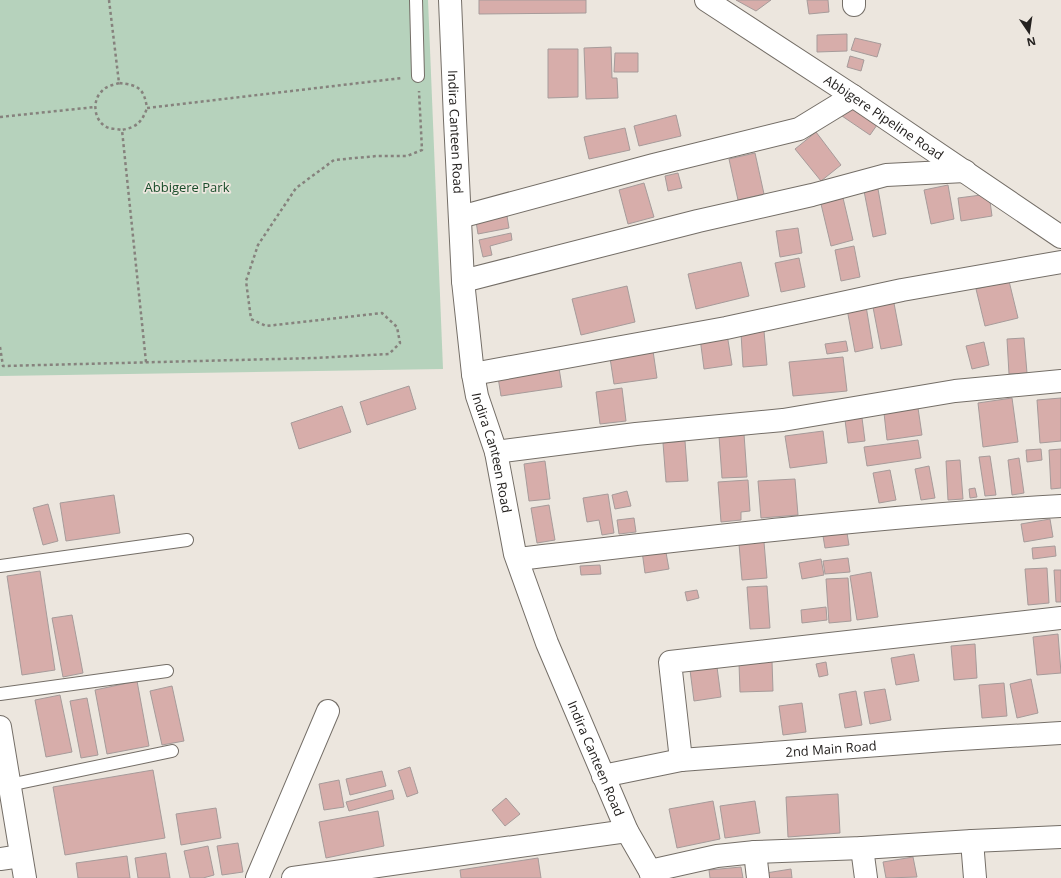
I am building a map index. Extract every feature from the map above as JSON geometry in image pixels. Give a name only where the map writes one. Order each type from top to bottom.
[{"type":"street","name":"Indira Canteen Road","points":[[450,0],[464,282],[473,374],[477,396],[496,452],[515,554],[546,643],[626,831],[651,875]]},
{"type":"street","name":"Abbigere Pipeline Road","points":[[706,0],[853,96],[1061,237]]},
{"type":"street","points":[[460,217],[653,165],[799,129],[853,96]]},
{"type":"street","points":[[464,282],[698,221],[812,195],[886,175],[965,172]]},
{"type":"street","points":[[473,374],[726,328],[902,290],[1061,262]]},
{"type":"street","points":[[496,452],[636,434],[782,420],[955,390],[1061,381]]},
{"type":"street","points":[[518,559],[738,533],[1006,509],[1061,506]]},
{"type":"street","points":[[681,760],[670,662],[1061,618]]},
{"type":"street","points":[[257,878],[328,711]]},
{"type":"street","name":"2nd Main Road","points":[[603,776],[681,760],[1061,732]]},
{"type":"street","points":[[1,738],[9,785],[10,857],[25,878]]},
{"type":"street","points":[[293,878],[626,831]]},
{"type":"street","points":[[651,875],[717,856],[755,852],[862,848],[972,840],[1061,837]]},
{"type":"street","points":[[972,840],[975,878]]},
{"type":"street","points":[[862,848],[866,878]]},
{"type":"street","points":[[755,852],[758,878]]},
{"type":"lane","points":[[416,0],[418,76]]},
{"type":"lane","points":[[0,566],[187,540]]},
{"type":"lane","points":[[0,694],[167,671]]},
{"type":"lane","points":[[9,785],[172,751]]},
{"type":"path","points":[[109,0],[119,83]]},
{"type":"path","points":[[0,347],[3,366],[315,358],[389,354],[400,343],[397,327],[382,313],[266,326],[251,319],[246,281],[258,245],[296,188],[334,160],[377,156],[407,156],[422,150],[418,76],[147,108]]},
{"type":"path","points":[[119,83],[132,85],[142,91],[145,97],[147,108],[143,119],[133,128],[122,130],[108,128],[98,118],[95,107],[97,97],[102,90],[119,83]]},
{"type":"path","points":[[0,117],[95,107]]},
{"type":"path","points":[[122,130],[146,362]]},
{"type":"green space","name":"Abbigere Park","points":[[0,0],[428,0],[443,369],[0,376]]},
{"type":"building","points":[[479,0],[586,0],[586,13],[479,14]]},
{"type":"building","points":[[736,0],[771,0],[756,11]]},
{"type":"building","points":[[807,0],[828,0],[829,12],[809,14]]},
{"type":"building","points":[[847,34],[847,51],[817,52],[817,35]]},
{"type":"building","points":[[855,38],[881,44],[877,57],[851,50]]},
{"type":"building","points":[[611,47],[612,78],[617,78],[618,98],[586,99],[584,48]]},
{"type":"building","points":[[548,49],[578,49],[578,97],[548,98]]},
{"type":"building","points":[[615,53],[638,53],[638,72],[614,72]]},
{"type":"building","points":[[850,56],[864,60],[861,71],[847,67]]},
{"type":"building","points":[[849,106],[877,125],[870,135],[842,116]]},
{"type":"building","points":[[676,115],[681,136],[639,146],[634,126]]},
{"type":"building","points":[[625,128],[630,150],[589,159],[584,137]]},
{"type":"building","points":[[816,132],[841,165],[821,181],[795,149]]},
{"type":"building","points":[[755,153],[764,194],[738,200],[729,159]]},
{"type":"building","points":[[678,173],[682,188],[668,191],[665,176]]},
{"type":"building","points":[[644,183],[654,217],[628,224],[619,190]]},
{"type":"building","points":[[948,185],[954,219],[931,224],[924,190]]},
{"type":"building","points":[[878,189],[886,234],[873,237],[864,191]]},
{"type":"building","points":[[989,194],[992,216],[961,221],[958,198]]},
{"type":"building","points":[[843,198],[853,240],[831,246],[821,204]]},
{"type":"building","points":[[506,210],[509,228],[478,234],[475,215]]},
{"type":"building","points":[[798,228],[802,253],[780,257],[776,231]]},
{"type":"building","points":[[511,233],[512,240],[490,246],[492,255],[483,257],[479,240]]},
{"type":"building","points":[[854,246],[860,277],[841,281],[835,250]]},
{"type":"building","points":[[799,258],[805,287],[781,292],[775,263]]},
{"type":"building","points":[[741,262],[749,296],[696,309],[688,274]]},
{"type":"building","points":[[1009,281],[1018,318],[985,326],[976,289]]},
{"type":"building","points":[[627,286],[635,322],[581,335],[572,299]]},
{"type":"building","points":[[893,298],[902,345],[881,349],[872,302]]},
{"type":"building","points":[[866,306],[873,348],[855,352],[847,309]]},
{"type":"building","points":[[764,331],[767,365],[743,367],[741,333]]},
{"type":"building","points":[[727,334],[732,365],[704,369],[700,338]]},
{"type":"building","points":[[1024,338],[1027,373],[1009,374],[1007,339]]},
{"type":"building","points":[[846,341],[848,351],[827,354],[825,344]]},
{"type":"building","points":[[984,342],[989,365],[972,369],[966,346]]},
{"type":"building","points":[[653,351],[657,378],[614,384],[610,358]]},
{"type":"building","points":[[843,357],[847,391],[793,396],[789,362]]},
{"type":"building","points":[[559,368],[562,387],[501,396],[498,377]]},
{"type":"building","points":[[409,386],[416,409],[367,425],[360,402]]},
{"type":"building","points":[[622,388],[626,421],[600,424],[596,392]]},
{"type":"building","points":[[1012,398],[1018,442],[983,447],[978,403]]},
{"type":"building","points":[[1061,398],[1061,441],[1040,443],[1037,400]]},
{"type":"building","points":[[342,406],[351,432],[299,449],[291,423]]},
{"type":"building","points":[[918,408],[922,435],[887,440],[884,413]]},
{"type":"building","points":[[862,418],[865,441],[848,443],[845,420]]},
{"type":"building","points":[[823,431],[827,463],[790,468],[785,436]]},
{"type":"building","points":[[744,434],[747,477],[722,478],[719,436]]},
{"type":"building","points":[[918,440],[921,458],[867,466],[864,447]]},
{"type":"building","points":[[685,441],[688,481],[666,482],[663,443]]},
{"type":"building","points":[[1041,449],[1042,460],[1027,462],[1026,450]]},
{"type":"building","points":[[1061,449],[1061,488],[1051,489],[1049,450]]},
{"type":"building","points":[[990,456],[996,495],[985,496],[979,457]]},
{"type":"building","points":[[1019,458],[1024,493],[1012,495],[1008,460]]},
{"type":"building","points":[[960,460],[963,499],[948,500],[946,461]]},
{"type":"building","points":[[545,461],[550,499],[529,501],[524,464]]},
{"type":"building","points":[[929,466],[935,498],[921,500],[915,469]]},
{"type":"building","points":[[890,470],[896,500],[879,503],[873,473]]},
{"type":"building","points":[[795,479],[798,515],[761,518],[758,481]]},
{"type":"building","points":[[748,480],[750,511],[741,512],[741,520],[721,522],[718,482]]},
{"type":"building","points":[[975,488],[977,497],[970,498],[969,489]]},
{"type":"building","points":[[627,491],[631,506],[615,509],[612,495]]},
{"type":"building","points":[[608,494],[614,533],[602,535],[599,520],[587,522],[583,498]]},
{"type":"building","points":[[114,495],[120,533],[66,541],[60,503]]},
{"type":"building","points":[[48,504],[58,541],[43,545],[33,508]]},
{"type":"building","points":[[549,505],[555,540],[537,543],[531,508]]},
{"type":"building","points":[[634,518],[636,532],[619,534],[617,520]]},
{"type":"building","points":[[1050,519],[1053,537],[1024,542],[1021,524]]},
{"type":"building","points":[[847,533],[849,545],[825,548],[823,536]]},
{"type":"building","points":[[764,542],[767,578],[742,580],[739,544]]},
{"type":"building","points":[[1055,546],[1056,556],[1033,559],[1032,548]]},
{"type":"building","points":[[665,547],[669,569],[645,573],[642,551]]},
{"type":"building","points":[[848,558],[850,572],[825,574],[823,561]]},
{"type":"building","points":[[821,559],[824,575],[802,579],[799,563]]},
{"type":"building","points":[[600,565],[601,574],[581,575],[580,566]]},
{"type":"building","points":[[1047,568],[1049,603],[1028,605],[1025,569]]},
{"type":"building","points":[[1054,570],[1061,570],[1061,602],[1056,602]]},
{"type":"building","points":[[40,571],[55,670],[22,675],[7,576]]},
{"type":"building","points":[[871,572],[878,617],[857,620],[850,576]]},
{"type":"building","points":[[848,578],[851,621],[829,623],[826,579]]},
{"type":"building","points":[[767,586],[770,628],[750,629],[747,587]]},
{"type":"building","points":[[697,590],[699,598],[687,601],[685,592]]},
{"type":"building","points":[[826,607],[827,620],[802,623],[801,610]]},
{"type":"building","points":[[72,615],[83,673],[63,677],[52,618]]},
{"type":"building","points":[[1058,634],[1061,673],[1037,675],[1033,637]]},
{"type":"building","points":[[975,644],[977,678],[954,680],[951,646]]},
{"type":"building","points":[[914,654],[919,681],[896,685],[891,658]]},
{"type":"building","points":[[772,661],[773,691],[740,692],[739,663]]},
{"type":"building","points":[[826,662],[828,675],[819,677],[816,664]]},
{"type":"building","points":[[717,667],[721,697],[694,701],[690,670]]},
{"type":"building","points":[[1031,679],[1038,713],[1017,718],[1010,684]]},
{"type":"building","points":[[137,681],[149,746],[107,754],[95,690]]},
{"type":"building","points":[[1004,683],[1007,716],[982,718],[979,685]]},
{"type":"building","points":[[172,686],[184,741],[162,745],[150,691]]},
{"type":"building","points":[[885,689],[891,720],[870,724],[864,692]]},
{"type":"building","points":[[856,691],[862,725],[845,728],[839,694]]},
{"type":"building","points":[[60,695],[72,752],[46,757],[35,700]]},
{"type":"building","points":[[87,698],[98,755],[81,758],[70,701]]},
{"type":"building","points":[[802,703],[806,732],[783,735],[779,706]]},
{"type":"building","points":[[410,767],[418,793],[407,797],[398,771]]},
{"type":"building","points":[[153,770],[165,838],[65,855],[53,787]]},
{"type":"building","points":[[382,771],[386,786],[350,795],[346,779]]},
{"type":"building","points":[[339,780],[344,807],[324,810],[319,784]]},
{"type":"building","points":[[392,790],[394,799],[349,811],[346,802]]},
{"type":"building","points":[[838,794],[840,833],[788,837],[786,797]]},
{"type":"building","points":[[506,798],[520,814],[505,826],[492,810]]},
{"type":"building","points":[[713,801],[720,839],[677,848],[669,809]]},
{"type":"building","points":[[755,801],[760,833],[725,838],[720,806]]},
{"type":"building","points":[[216,808],[221,838],[181,845],[176,814]]},
{"type":"building","points":[[378,811],[384,846],[326,858],[319,822]]},
{"type":"building","points":[[238,843],[243,872],[222,875],[217,846]]},
{"type":"building","points":[[208,846],[214,875],[203,878],[190,878],[184,851]]},
{"type":"building","points":[[166,853],[170,878],[138,878],[135,858]]},
{"type":"building","points":[[127,856],[130,878],[78,878],[76,863]]},
{"type":"building","points":[[913,857],[917,877],[886,878],[883,862]]},
{"type":"building","points":[[538,858],[541,878],[461,878],[460,870]]},
{"type":"building","points":[[741,867],[743,878],[710,878],[709,870]]},
{"type":"building","points":[[791,869],[792,878],[767,878],[766,873]]}]
